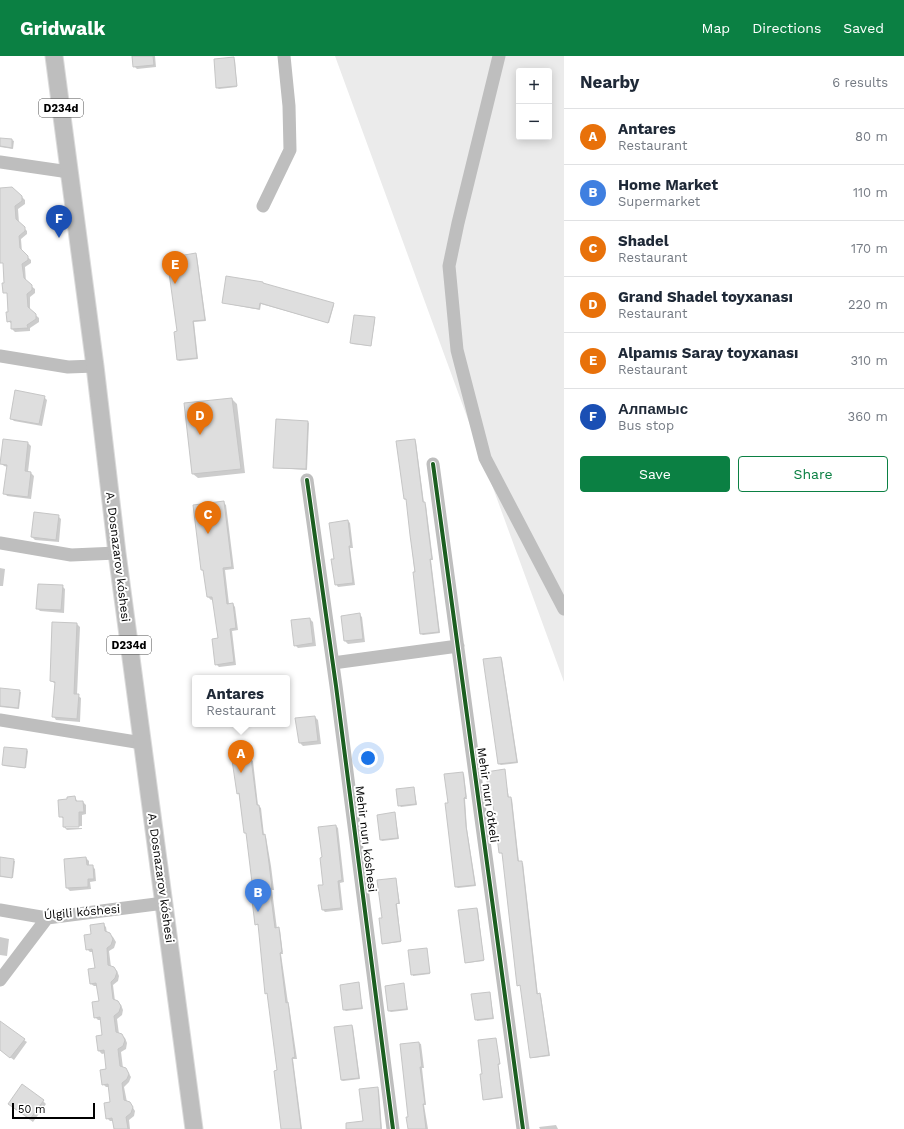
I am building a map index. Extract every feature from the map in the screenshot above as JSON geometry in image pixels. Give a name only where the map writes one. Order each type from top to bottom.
[{"type":"main road","name":"A. Dosnazarov kóshesi","points":[[54,56],[95,366],[117,553],[194,1129]]},
{"type":"street","points":[[263,206],[290,150],[289,106],[284,56]]},
{"type":"street","points":[[499,56],[458,223],[449,266],[456,350],[485,458],[564,609]]},
{"type":"street","points":[[0,162],[69,172]]},
{"type":"street","points":[[0,356],[68,367],[95,366]]},
{"type":"street","name":"Mehir nurı ótkeli","points":[[433,464],[523,1129]]},
{"type":"street","name":"Mehir nurı kóshesi","points":[[307,480],[333,663],[393,1129]]},
{"type":"street","points":[[0,543],[71,555],[117,553]]},
{"type":"street","points":[[333,663],[458,646]]},
{"type":"street","points":[[0,720],[142,743]]},
{"type":"street","name":"Úlgili kóshesi","points":[[0,910],[47,918],[164,904]]},
{"type":"street","points":[[0,980],[47,918]]},
{"type":"shaded area","points":[[335,56],[564,56],[564,682]]},
{"type":"building","points":[[132,56],[153,56],[154,65],[133,67]]},
{"type":"building","points":[[234,57],[237,86],[216,88],[214,59]]},
{"type":"building","points":[[0,138],[12,139],[12,148],[0,146]]},
{"type":"building","points":[[12,187],[22,196],[22,201],[15,206],[16,219],[25,227],[25,231],[19,236],[20,248],[28,256],[28,260],[22,264],[24,278],[32,285],[32,290],[27,294],[28,307],[36,314],[36,319],[27,325],[28,328],[11,329],[11,321],[7,322],[7,293],[3,293],[3,263],[0,263],[0,188]]},
{"type":"building","points":[[196,253],[205,320],[193,321],[197,358],[177,360],[174,332],[177,331],[167,258]]},
{"type":"building","points":[[226,276],[263,282],[334,303],[328,323],[260,303],[259,309],[222,303]]},
{"type":"building","points":[[354,315],[375,317],[371,346],[350,343]]},
{"type":"building","points":[[15,390],[45,396],[39,424],[10,419]]},
{"type":"building","points":[[232,398],[241,469],[192,474],[184,403]]},
{"type":"building","points":[[276,419],[308,421],[306,469],[273,468]]},
{"type":"building","points":[[3,439],[28,442],[25,471],[31,472],[28,497],[3,494],[7,465],[0,464]]},
{"type":"building","points":[[415,439],[423,502],[425,502],[439,632],[420,634],[413,572],[415,572],[406,499],[404,499],[396,441]]},
{"type":"building","points":[[224,501],[232,567],[223,568],[227,604],[233,603],[236,628],[230,629],[234,662],[215,665],[212,639],[218,638],[212,597],[207,597],[203,570],[201,570],[193,505]]},
{"type":"building","points":[[34,512],[59,515],[56,540],[31,537]]},
{"type":"building","points":[[348,520],[353,583],[335,585],[331,559],[334,559],[329,523]]},
{"type":"building","points":[[38,584],[63,585],[61,610],[36,609]]},
{"type":"building","points":[[360,613],[363,639],[344,641],[341,616]]},
{"type":"building","points":[[310,618],[313,643],[294,646],[291,620]]},
{"type":"building","points":[[52,622],[77,623],[74,694],[79,694],[77,719],[52,717],[55,682],[50,681]]},
{"type":"building","points":[[501,657],[517,762],[498,764],[483,659]]},
{"type":"building","points":[[0,688],[20,690],[18,708],[0,706]]},
{"type":"building","points":[[315,716],[318,741],[299,743],[295,718]]},
{"type":"building","points":[[4,747],[27,749],[25,768],[2,765]]},
{"type":"building","points":[[251,758],[257,805],[259,805],[263,835],[265,834],[272,888],[270,889],[275,928],[279,927],[282,952],[280,953],[286,1003],[288,1002],[295,1057],[292,1058],[301,1129],[281,1129],[274,1071],[277,1070],[267,993],[265,994],[258,924],[255,925],[252,900],[254,899],[246,833],[244,833],[239,793],[237,794],[232,760]]},
{"type":"building","points":[[505,769],[508,797],[511,797],[518,861],[522,861],[537,994],[540,993],[549,1055],[530,1058],[520,985],[517,986],[502,853],[499,853],[492,797],[489,797],[486,772]]},
{"type":"building","points":[[463,772],[466,797],[464,798],[466,826],[475,885],[455,887],[445,803],[448,803],[444,774]]},
{"type":"building","points":[[414,787],[416,804],[398,806],[396,789]]},
{"type":"building","points":[[75,796],[76,801],[83,801],[84,812],[79,812],[79,827],[63,827],[63,817],[59,817],[58,800]]},
{"type":"building","points":[[395,812],[398,838],[380,840],[377,815]]},
{"type":"building","points":[[336,825],[342,880],[338,881],[341,908],[322,910],[318,885],[323,885],[320,858],[322,857],[318,827]]},
{"type":"building","points":[[0,857],[14,859],[12,878],[0,876]]},
{"type":"building","points":[[86,857],[87,865],[93,865],[94,879],[88,879],[88,887],[66,888],[64,859]]},
{"type":"building","points":[[396,878],[399,903],[396,904],[401,941],[382,944],[379,918],[382,918],[377,880]]},
{"type":"building","points":[[477,908],[484,960],[465,963],[458,910]]},
{"type":"building","points":[[104,923],[105,931],[110,933],[113,939],[111,945],[107,948],[108,965],[114,967],[117,972],[115,978],[111,982],[113,999],[118,1001],[121,1006],[119,1012],[114,1016],[116,1032],[122,1034],[125,1040],[123,1046],[118,1049],[120,1066],[126,1068],[129,1074],[127,1079],[122,1083],[124,1100],[130,1102],[133,1107],[131,1113],[126,1117],[128,1129],[114,1129],[112,1118],[106,1119],[104,1103],[110,1102],[108,1084],[102,1085],[100,1070],[106,1069],[104,1050],[98,1051],[96,1036],[102,1035],[100,1017],[94,1018],[92,1002],[99,1001],[96,983],[90,984],[88,969],[95,968],[92,949],[86,950],[84,935],[91,934],[90,925]]},
{"type":"building","points":[[427,948],[430,973],[411,975],[408,950]]},
{"type":"building","points":[[359,982],[362,1008],[343,1010],[340,985]]},
{"type":"building","points":[[404,983],[407,1009],[388,1011],[385,986]]},
{"type":"building","points":[[490,992],[493,1018],[475,1020],[471,994]]},
{"type":"building","points":[[0,1021],[25,1039],[10,1058],[0,1050]]},
{"type":"building","points":[[352,1025],[359,1078],[341,1080],[334,1027]]},
{"type":"building","points":[[496,1038],[500,1064],[498,1064],[502,1097],[483,1100],[478,1040]]},
{"type":"building","points":[[419,1042],[426,1129],[408,1129],[400,1044]]},
{"type":"building","points":[[22,1084],[44,1100],[30,1119],[8,1104]]},
{"type":"building","points":[[378,1087],[381,1129],[346,1129],[346,1123],[363,1121],[359,1089]]},
{"type":"cycle path","points":[[433,464],[523,1129]]},
{"type":"cycle path","points":[[307,480],[336,686],[393,1129]]},
{"type":"place","name":"Алпамыс","points":[[59,238]]},
{"type":"place","name":"Alpamıs Saray toyxanası","points":[[175,284]]},
{"type":"place","name":"Grand Shadel toyxanası","points":[[200,435]]},
{"type":"place","name":"Shadel","points":[[208,534]]},
{"type":"place","name":"Antares","points":[[241,773]]},
{"type":"place","name":"Home Market","points":[[258,912]]}]
